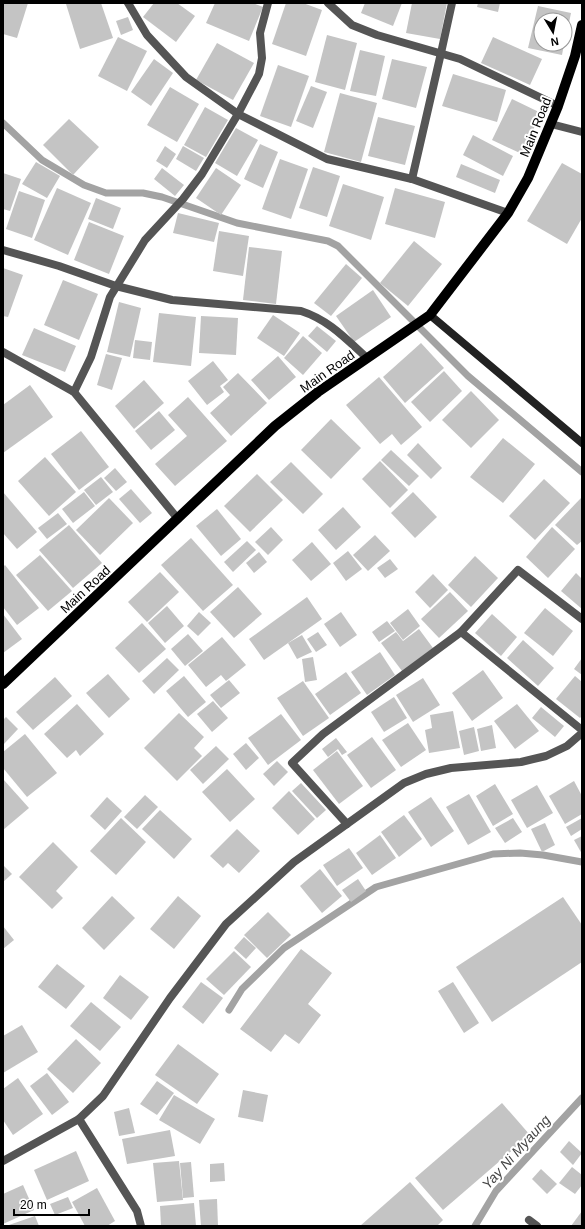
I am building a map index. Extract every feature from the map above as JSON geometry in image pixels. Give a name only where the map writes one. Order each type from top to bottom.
[{"type":"main road","name":"Main Road","points":[[3,684],[275,426],[318,392],[430,315],[508,213],[528,178],[558,106],[575,56],[582,25]]},
{"type":"street","points":[[128,3],[147,35],[186,77],[238,114],[327,159],[412,179],[508,213]]},
{"type":"street","points":[[74,392],[91,357],[110,297],[116,286],[144,240],[183,199],[202,174],[238,114],[258,74],[262,58],[260,33],[268,3]]},
{"type":"street","points":[[328,3],[352,25],[377,35],[460,59],[558,106]]},
{"type":"street","points":[[412,179],[452,3]]},
{"type":"street","points":[[551,124],[582,132]]},
{"type":"street","points":[[3,250],[59,266],[116,286],[172,300],[302,311],[329,323],[367,358]]},
{"type":"street","points":[[430,315],[582,443]]},
{"type":"street","points":[[3,352],[74,392],[178,519]]},
{"type":"street","points":[[347,824],[292,763],[323,734],[461,632],[518,570],[582,619]]},
{"type":"street","points":[[461,632],[582,730]]},
{"type":"street","points":[[3,1161],[79,1119],[103,1096],[170,998],[226,924],[294,862],[404,783],[426,774],[451,768],[521,762],[546,756],[567,746],[582,733]]},
{"type":"street","points":[[79,1119],[137,1211],[141,1226]]},
{"type":"street","points":[[529,1220],[537,1226]]},
{"type":"building","points":[[3,3],[28,3],[17,38],[3,34]]},
{"type":"building","points":[[101,3],[113,38],[80,49],[66,4]]},
{"type":"building","points":[[154,3],[177,3],[195,16],[176,42],[143,17]]},
{"type":"building","points":[[215,3],[253,3],[263,7],[249,41],[206,23]]},
{"type":"building","points":[[286,3],[303,3],[322,10],[306,56],[272,44]]},
{"type":"building","points":[[365,3],[402,3],[393,26],[361,13]]},
{"type":"building","points":[[412,3],[447,3],[440,39],[406,33]]},
{"type":"building","points":[[478,3],[500,3],[498,12],[477,7]]},
{"type":"building","points":[[538,6],[566,12],[537,12]]},
{"type":"building","points":[[128,17],[133,30],[121,35],[116,21]]},
{"type":"building","points":[[533,27],[533,49],[528,48]]},
{"type":"building","points":[[327,35],[357,43],[345,90],[315,82]]},
{"type":"building","points":[[118,37],[147,51],[127,91],[98,76]]},
{"type":"building","points":[[493,37],[542,59],[530,85],[481,63]]},
{"type":"building","points":[[217,43],[254,63],[233,100],[196,80]]},
{"type":"building","points":[[360,50],[385,56],[376,96],[350,91]]},
{"type":"building","points":[[547,52],[563,52],[562,55]]},
{"type":"building","points":[[154,59],[173,73],[151,106],[131,92]]},
{"type":"building","points":[[392,59],[427,67],[416,108],[382,99]]},
{"type":"building","points":[[278,65],[309,76],[291,127],[260,116]]},
{"type":"building","points":[[453,74],[506,90],[497,122],[442,106]]},
{"type":"building","points":[[311,86],[327,92],[313,128],[296,121]]},
{"type":"building","points":[[170,87],[199,104],[177,142],[147,125]]},
{"type":"building","points":[[340,93],[377,103],[361,162],[324,152]]},
{"type":"building","points":[[512,99],[541,113],[522,154],[492,140]]},
{"type":"building","points":[[205,107],[228,120],[206,157],[184,145]]},
{"type":"building","points":[[378,117],[415,126],[405,165],[368,156]]},
{"type":"building","points":[[69,119],[99,147],[73,175],[43,145]]},
{"type":"building","points":[[236,128],[258,140],[237,176],[215,163]]},
{"type":"building","points":[[473,135],[513,156],[503,176],[463,155]]},
{"type":"building","points":[[260,144],[278,152],[263,188],[244,179]]},
{"type":"building","points":[[165,146],[176,154],[167,168],[156,161]]},
{"type":"building","points":[[183,146],[204,158],[196,171],[176,159]]},
{"type":"building","points":[[280,159],[308,169],[291,219],[262,209]]},
{"type":"building","points":[[36,162],[60,176],[47,198],[22,184]]},
{"type":"building","points":[[562,163],[582,174],[582,218],[567,244],[527,221]]},
{"type":"building","points":[[461,164],[500,180],[495,193],[456,177]]},
{"type":"building","points":[[313,167],[340,176],[327,217],[299,208]]},
{"type":"building","points":[[162,168],[184,185],[175,196],[154,179]]},
{"type":"building","points":[[216,168],[241,185],[221,215],[196,198]]},
{"type":"building","points":[[3,173],[21,179],[10,211],[3,209]]},
{"type":"building","points":[[343,184],[384,197],[371,240],[329,226]]},
{"type":"building","points":[[57,188],[91,203],[68,255],[34,240]]},
{"type":"building","points":[[395,188],[445,202],[435,238],[385,224]]},
{"type":"building","points":[[19,191],[45,200],[32,238],[6,229]]},
{"type":"building","points":[[96,198],[121,208],[113,229],[88,219]]},
{"type":"building","points":[[178,213],[219,223],[214,242],[173,233]]},
{"type":"building","points":[[89,222],[124,236],[109,274],[74,260]]},
{"type":"building","points":[[219,231],[249,236],[243,276],[213,271]]},
{"type":"building","points":[[414,241],[442,264],[408,306],[380,283]]},
{"type":"building","points":[[249,247],[282,251],[276,304],[243,300]]},
{"type":"building","points":[[346,264],[362,278],[331,316],[314,303]]},
{"type":"building","points":[[3,268],[23,275],[8,317],[3,316]]},
{"type":"building","points":[[63,280],[98,294],[79,340],[44,325]]},
{"type":"building","points":[[373,290],[391,317],[354,342],[336,316]]},
{"type":"building","points":[[119,302],[141,308],[130,357],[107,352]]},
{"type":"building","points":[[159,313],[196,317],[191,366],[153,362]]},
{"type":"building","points":[[273,315],[300,333],[284,356],[257,338]]},
{"type":"building","points":[[201,316],[238,318],[236,355],[199,353]]},
{"type":"building","points":[[317,326],[336,341],[327,352],[308,336]]},
{"type":"building","points":[[34,328],[76,346],[65,372],[22,355]]},
{"type":"building","points":[[303,336],[322,353],[303,375],[284,358]]},
{"type":"building","points":[[135,340],[152,342],[150,360],[133,358]]},
{"type":"building","points":[[421,343],[444,368],[405,403],[383,377]]},
{"type":"building","points":[[106,354],[122,358],[112,390],[97,385]]},
{"type":"building","points":[[278,356],[296,377],[269,400],[251,380]]},
{"type":"building","points":[[213,361],[228,380],[220,386],[224,392],[207,405],[188,381]]},
{"type":"building","points":[[444,371],[462,391],[430,422],[411,402]]},
{"type":"building","points":[[238,373],[267,403],[231,436],[210,413],[230,395],[223,387]]},
{"type":"building","points":[[379,377],[422,427],[401,445],[392,434],[380,444],[346,405]]},
{"type":"building","points":[[144,380],[164,403],[134,429],[115,406]]},
{"type":"building","points":[[30,385],[53,417],[3,453],[3,405]]},
{"type":"building","points":[[471,391],[499,420],[471,448],[442,420]]},
{"type":"building","points":[[188,397],[227,441],[175,486],[155,464],[187,436],[168,415]]},
{"type":"building","points":[[159,411],[175,430],[151,450],[135,431]]},
{"type":"building","points":[[331,419],[361,448],[331,479],[301,450]]},
{"type":"building","points":[[81,431],[109,467],[79,490],[51,454]]},
{"type":"building","points":[[503,438],[535,464],[503,503],[470,477]]},
{"type":"building","points":[[418,443],[442,468],[431,479],[407,455]]},
{"type":"building","points":[[391,450],[419,476],[409,486],[381,460]]},
{"type":"building","points":[[45,457],[76,492],[49,516],[18,481]]},
{"type":"building","points":[[380,461],[408,490],[390,508],[362,479]]},
{"type":"building","points":[[291,462],[323,494],[303,514],[270,482]]},
{"type":"building","points":[[115,468],[127,482],[116,491],[104,478]]},
{"type":"building","points":[[257,474],[283,500],[250,532],[224,506]]},
{"type":"building","points":[[101,477],[113,492],[96,505],[84,490]]},
{"type":"building","points":[[544,479],[570,503],[535,540],[509,516]]},
{"type":"building","points":[[131,489],[152,513],[140,523],[119,499]]},
{"type":"building","points":[[3,492],[37,532],[17,549],[3,533]]},
{"type":"building","points":[[84,492],[95,506],[73,523],[62,509]]},
{"type":"building","points":[[413,492],[437,517],[415,538],[391,513]]},
{"type":"building","points":[[582,497],[582,541],[577,545],[555,525]]},
{"type":"building","points":[[109,498],[133,523],[100,555],[76,530]]},
{"type":"building","points":[[343,507],[361,527],[336,550],[318,530]]},
{"type":"building","points":[[217,509],[241,539],[221,556],[196,526]]},
{"type":"building","points":[[58,513],[67,524],[47,539],[38,528]]},
{"type":"building","points":[[69,525],[102,563],[73,588],[39,550]]},
{"type":"building","points":[[271,527],[283,540],[268,555],[255,542]]},
{"type":"building","points":[[552,527],[575,549],[548,578],[526,557]]},
{"type":"building","points":[[375,535],[390,551],[368,571],[353,555]]},
{"type":"building","points":[[191,538],[233,585],[203,611],[161,565]]},
{"type":"building","points":[[247,541],[256,550],[233,572],[224,562]]},
{"type":"building","points":[[312,542],[331,564],[311,581],[292,560]]},
{"type":"building","points":[[348,551],[362,569],[346,581],[333,563]]},
{"type":"building","points":[[259,552],[267,562],[254,573],[246,563]]},
{"type":"building","points":[[40,555],[72,591],[48,611],[16,575]]},
{"type":"building","points":[[475,556],[498,578],[471,607],[448,585]]},
{"type":"building","points":[[390,559],[398,569],[385,578],[377,568]]},
{"type":"building","points":[[5,565],[39,608],[17,625],[3,607],[3,567]]},
{"type":"building","points":[[160,572],[179,592],[147,622],[128,602]]},
{"type":"building","points":[[576,573],[582,579],[582,609],[561,591]]},
{"type":"building","points":[[433,574],[448,590],[430,608],[415,592]]},
{"type":"building","points":[[238,587],[262,614],[234,638],[210,612]]},
{"type":"building","points":[[450,592],[468,611],[439,638],[421,619]]},
{"type":"building","points":[[307,597],[322,619],[264,660],[249,639]]},
{"type":"building","points":[[167,606],[184,626],[165,643],[148,623]]},
{"type":"building","points":[[545,608],[573,631],[553,656],[524,633]]},
{"type":"building","points":[[408,609],[420,626],[403,640],[390,623]]},
{"type":"building","points":[[199,612],[211,623],[198,636],[187,626]]},
{"type":"building","points":[[341,612],[357,635],[340,647],[324,624]]},
{"type":"building","points":[[3,614],[22,639],[3,653]]},
{"type":"building","points":[[492,614],[517,637],[501,656],[475,633]]},
{"type":"building","points":[[387,621],[395,631],[379,642],[372,632]]},
{"type":"building","points":[[142,623],[166,649],[139,673],[115,648]]},
{"type":"building","points":[[419,629],[433,648],[402,671],[381,643],[396,632],[403,641]]},
{"type":"building","points":[[318,632],[327,645],[316,652],[307,639]]},
{"type":"building","points":[[188,634],[203,651],[185,666],[171,649]]},
{"type":"building","points":[[302,635],[312,652],[297,659],[288,643]]},
{"type":"building","points":[[222,637],[246,665],[226,681],[221,675],[206,687],[188,665]]},
{"type":"building","points":[[523,640],[554,668],[538,686],[507,658]]},
{"type":"building","points":[[380,652],[395,675],[367,695],[351,672]]},
{"type":"building","points":[[313,657],[317,680],[305,682],[302,659]]},
{"type":"building","points":[[167,658],[179,670],[154,694],[142,681]]},
{"type":"building","points":[[582,658],[582,675],[574,669]]},
{"type":"building","points":[[483,670],[503,698],[472,721],[452,693]]},
{"type":"building","points":[[346,672],[361,693],[330,715],[315,694]]},
{"type":"building","points":[[108,674],[130,699],[109,718],[86,693]]},
{"type":"building","points":[[184,676],[206,702],[188,717],[166,691]]},
{"type":"building","points":[[575,676],[582,682],[582,716],[580,718],[556,699]]},
{"type":"building","points":[[55,677],[72,696],[33,730],[16,712]]},
{"type":"building","points":[[423,678],[440,705],[413,722],[396,695]]},
{"type":"building","points":[[229,680],[240,693],[221,708],[210,695]]},
{"type":"building","points":[[303,681],[329,718],[303,736],[277,698]]},
{"type":"building","points":[[394,697],[407,718],[384,732],[371,712]]},
{"type":"building","points":[[213,701],[228,718],[212,732],[197,714]]},
{"type":"building","points":[[77,704],[104,734],[80,756],[76,750],[67,758],[44,734]]},
{"type":"building","points":[[517,704],[539,731],[515,749],[494,721]]},
{"type":"building","points":[[541,707],[564,726],[555,737],[532,718]]},
{"type":"building","points":[[453,711],[460,748],[429,753],[425,730],[432,728],[430,715]]},
{"type":"building","points":[[179,713],[204,737],[194,748],[202,756],[177,781],[144,748]]},
{"type":"building","points":[[281,714],[301,740],[268,765],[248,738]]},
{"type":"building","points":[[6,717],[18,729],[3,745],[3,720]]},
{"type":"building","points":[[408,723],[426,750],[401,767],[382,740]]},
{"type":"building","points":[[492,725],[496,748],[481,751],[477,729]]},
{"type":"building","points":[[474,727],[479,751],[464,755],[459,731]]},
{"type":"building","points":[[25,734],[57,773],[27,797],[3,768],[3,752]]},
{"type":"building","points":[[372,737],[396,770],[371,788],[347,755]]},
{"type":"building","points":[[336,738],[347,752],[342,755],[338,749],[328,757],[322,749]]},
{"type":"building","points":[[246,743],[259,758],[246,770],[233,754]]},
{"type":"building","points":[[216,746],[229,759],[203,784],[190,770]]},
{"type":"building","points":[[337,751],[363,786],[339,804],[313,770]]},
{"type":"building","points":[[277,761],[288,772],[274,786],[263,774]]},
{"type":"building","points":[[227,769],[255,799],[230,822],[202,792]]},
{"type":"building","points":[[3,779],[29,808],[3,830]]},
{"type":"building","points":[[574,781],[582,796],[582,814],[565,824],[549,796]]},
{"type":"building","points":[[301,783],[326,810],[317,818],[292,791]]},
{"type":"building","points":[[495,784],[513,814],[493,826],[476,796]]},
{"type":"building","points":[[537,785],[553,813],[527,828],[511,800]]},
{"type":"building","points":[[289,791],[315,819],[298,835],[272,808]]},
{"type":"building","points":[[469,794],[491,832],[468,845],[446,807]]},
{"type":"building","points":[[145,795],[158,807],[137,829],[124,817]]},
{"type":"building","points":[[107,797],[122,811],[105,830],[90,816]]},
{"type":"building","points":[[431,797],[454,831],[431,847],[408,812]]},
{"type":"building","points":[[160,810],[192,839],[174,859],[142,829]]},
{"type":"building","points":[[404,815],[422,839],[399,857],[381,832]]},
{"type":"building","points":[[121,818],[146,842],[116,875],[90,851]]},
{"type":"building","points":[[513,818],[522,832],[505,843],[495,828]]},
{"type":"building","points":[[582,818],[582,829],[571,836],[566,827]]},
{"type":"building","points":[[545,823],[555,845],[542,852],[531,829]]},
{"type":"building","points":[[237,829],[260,851],[239,873],[228,863],[223,868],[210,856]]},
{"type":"building","points":[[380,835],[396,858],[372,875],[356,853]]},
{"type":"building","points":[[582,836],[582,854],[574,840]]},
{"type":"building","points":[[53,842],[78,867],[56,891],[63,898],[52,909],[19,877]]},
{"type":"building","points":[[349,848],[363,868],[337,886],[323,865]]},
{"type":"building","points":[[3,865],[12,874],[3,882]]},
{"type":"building","points":[[320,869],[342,896],[322,913],[300,886]]},
{"type":"building","points":[[358,879],[366,891],[351,902],[342,890]]},
{"type":"building","points":[[112,896],[135,918],[104,950],[82,928]]},
{"type":"building","points":[[178,896],[201,916],[174,949],[150,929]]},
{"type":"building","points":[[563,897],[582,925],[582,962],[492,1022],[456,967]]},
{"type":"building","points":[[268,912],[291,935],[267,958],[244,935]]},
{"type":"building","points":[[3,926],[14,940],[3,949]]},
{"type":"building","points":[[244,937],[256,948],[246,959],[234,948]]},
{"type":"building","points":[[301,949],[332,973],[308,1004],[321,1015],[299,1044],[285,1034],[271,1052],[240,1029]]},
{"type":"building","points":[[234,951],[251,967],[224,995],[206,979]]},
{"type":"building","points":[[57,964],[85,986],[66,1009],[38,987]]},
{"type":"building","points":[[120,975],[149,997],[131,1020],[103,998]]},
{"type":"building","points":[[201,982],[223,998],[203,1024],[182,1007]]},
{"type":"building","points":[[453,982],[479,1023],[464,1033],[438,991]]},
{"type":"building","points":[[91,1002],[121,1027],[100,1051],[70,1026]]},
{"type":"building","points":[[22,1025],[38,1052],[3,1073],[3,1036]]},
{"type":"building","points":[[76,1039],[101,1063],[73,1093],[47,1069]]},
{"type":"building","points":[[178,1044],[219,1074],[197,1104],[155,1075]]},
{"type":"building","points":[[47,1073],[69,1102],[52,1115],[30,1086]]},
{"type":"building","points":[[18,1078],[43,1114],[13,1135],[3,1120],[3,1089]]},
{"type":"building","points":[[157,1081],[174,1093],[157,1115],[140,1104]]},
{"type":"building","points":[[243,1090],[268,1095],[263,1122],[238,1117]]},
{"type":"building","points":[[174,1095],[215,1119],[200,1144],[159,1120]]},
{"type":"building","points":[[502,1103],[530,1135],[443,1210],[415,1178]]},
{"type":"building","points":[[129,1108],[135,1133],[119,1136],[114,1112]]},
{"type":"building","points":[[170,1130],[175,1156],[127,1164],[122,1139]]},
{"type":"building","points":[[569,1141],[582,1153],[573,1165],[560,1152]]},
{"type":"building","points":[[76,1151],[89,1181],[47,1200],[34,1170]]},
{"type":"building","points":[[179,1161],[183,1200],[157,1202],[153,1163]]},
{"type":"building","points":[[191,1162],[194,1197],[183,1198],[180,1163]]},
{"type":"building","points":[[224,1163],[225,1181],[210,1182],[210,1164]]},
{"type":"building","points":[[572,1167],[582,1175],[582,1185],[575,1194],[559,1183]]},
{"type":"building","points":[[541,1169],[557,1184],[547,1194],[532,1179]]},
{"type":"building","points":[[410,1182],[443,1220],[437,1226],[360,1226]]},
{"type":"building","points":[[23,1185],[34,1210],[3,1224],[3,1194]]},
{"type":"building","points":[[97,1188],[115,1221],[107,1226],[85,1226],[72,1202]]},
{"type":"building","points":[[68,1197],[73,1208],[55,1215],[50,1204]]},
{"type":"building","points":[[217,1199],[218,1226],[201,1226],[199,1200]]},
{"type":"building","points":[[194,1203],[196,1226],[161,1226],[160,1206]]},
{"type":"building","points":[[582,1211],[582,1226],[571,1226]]},
{"type":"building","points":[[35,1216],[39,1226],[6,1226]]},
{"type":"waterway","points":[[3,123],[42,160],[84,185],[106,193],[143,193],[162,197],[237,223],[328,241],[338,246],[468,376],[582,472]]},
{"type":"waterway","points":[[229,1010],[242,989],[284,948],[376,887],[493,854],[520,853],[543,855],[582,862]]},
{"type":"waterway","name":"Yay Ni Myaung","points":[[475,1226],[496,1191],[582,1098]]}]
